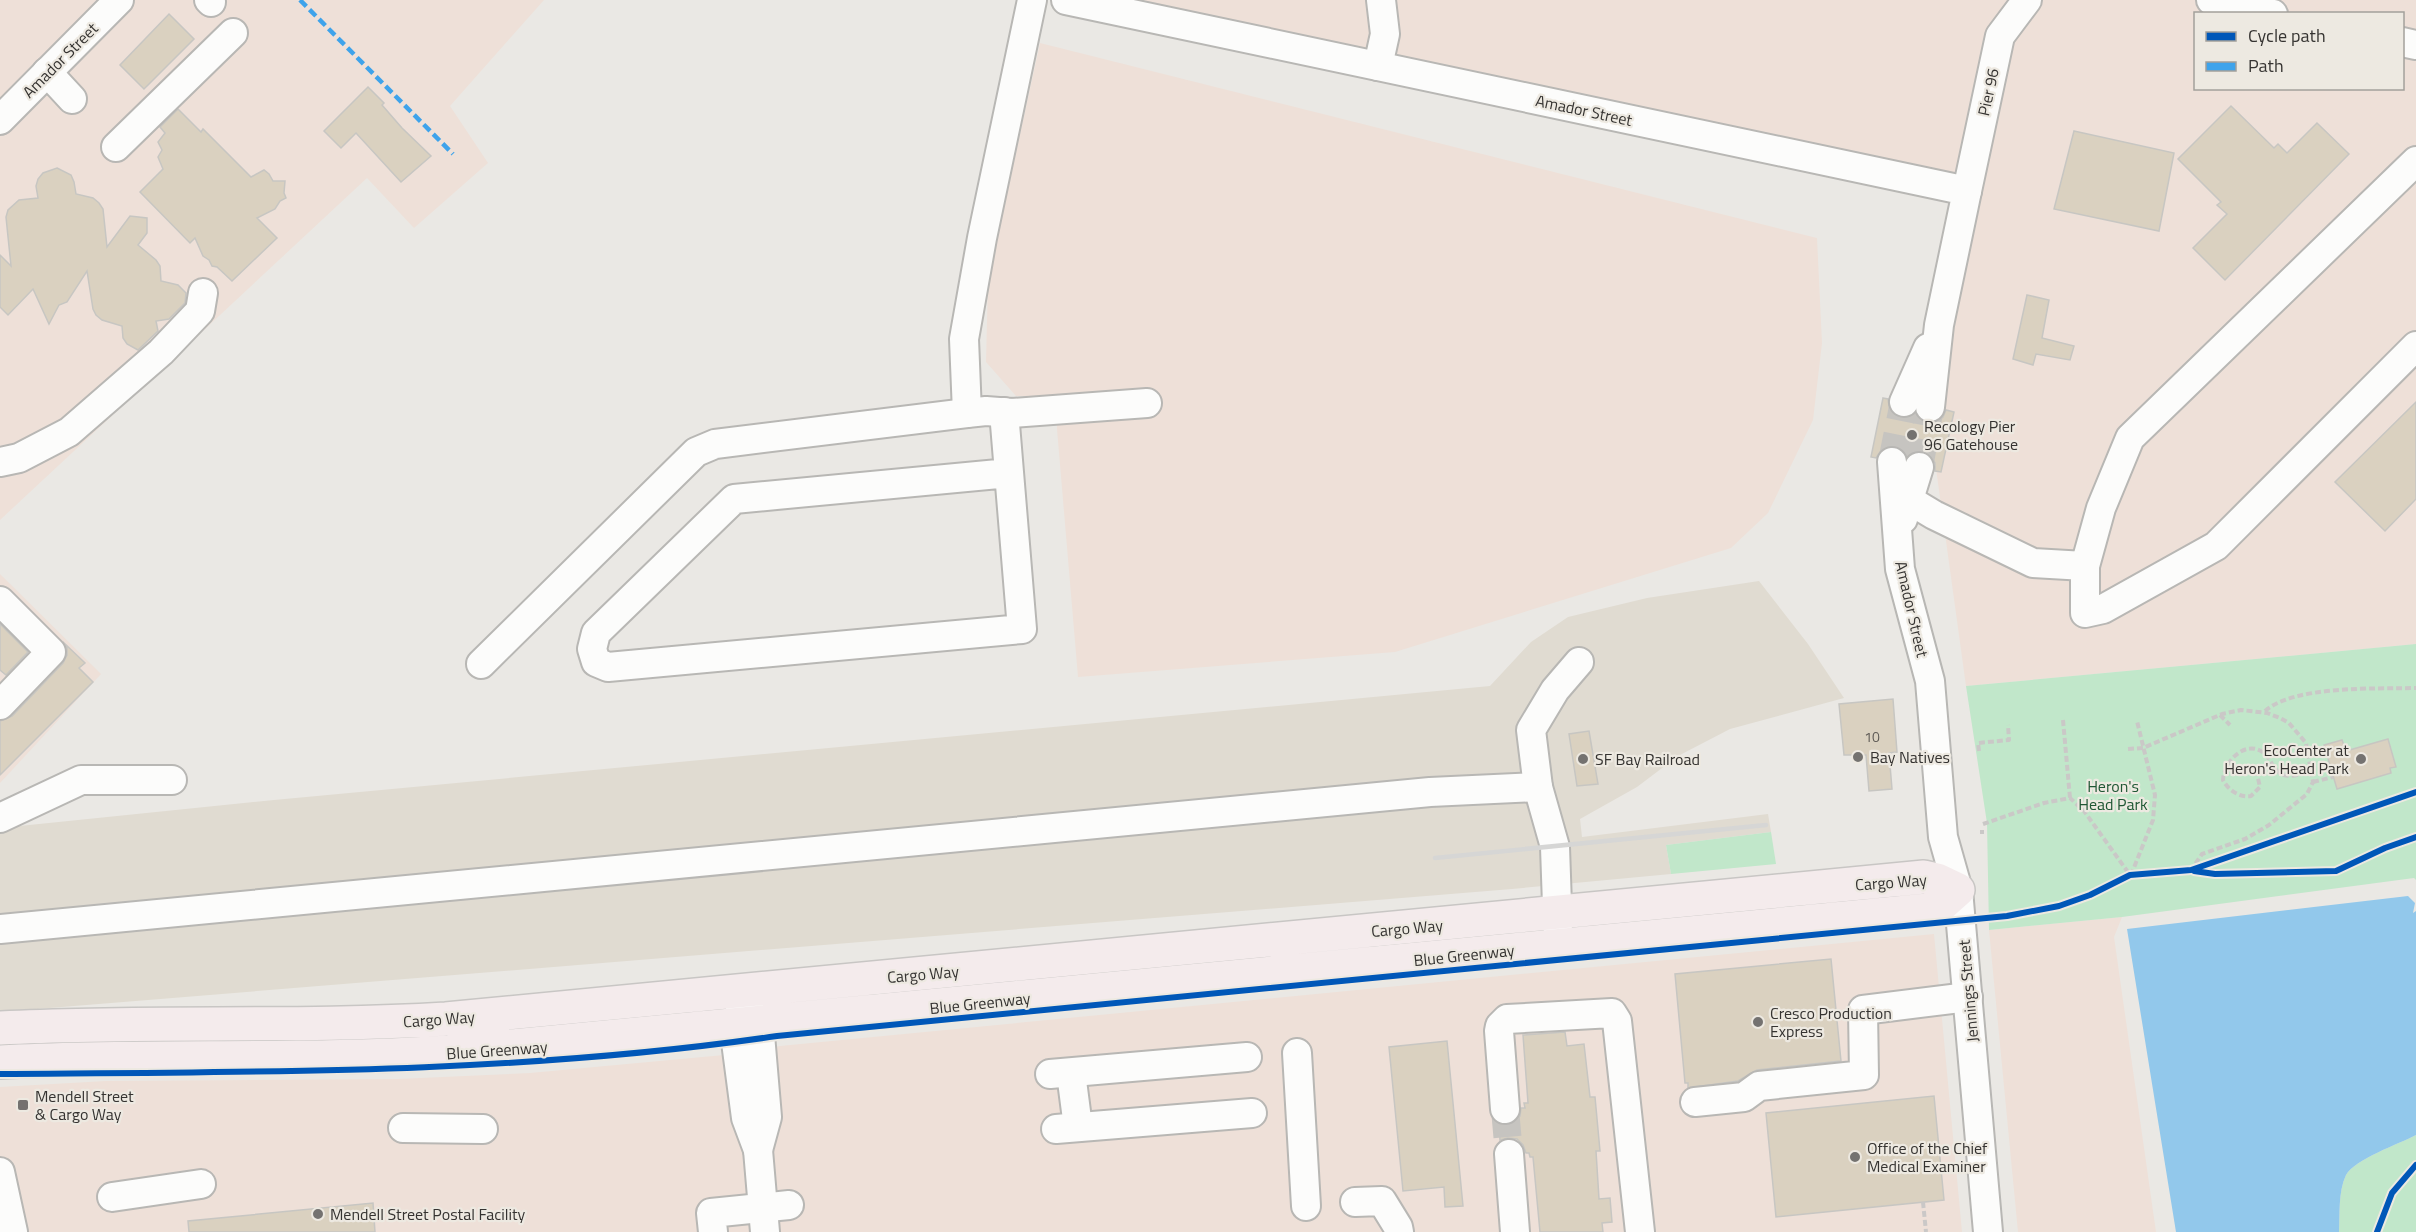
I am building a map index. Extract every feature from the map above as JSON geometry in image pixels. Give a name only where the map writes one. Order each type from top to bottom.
[{"type":"main road","name":"Cargo Way","points":[[0,1062],[100,1058],[398,1055],[747,1024],[1557,930],[1924,877],[1958,890]]},
{"type":"main road","name":"Cargo Way","points":[[0,1028],[112,1024],[406,1022],[747,991],[1557,930]]},
{"type":"street","name":"Amador Street","points":[[0,120],[119,0]]},
{"type":"street","points":[[967,413],[963,339],[1032,0]]},
{"type":"street","name":"Amador Street","points":[[1066,0],[1967,191]]},
{"type":"street","points":[[1378,66],[1385,34],[1381,0]]},
{"type":"street","name":"Pier 96","points":[[1967,191],[2000,36],[2027,0]]},
{"type":"street","points":[[2223,6],[2260,12]]},
{"type":"street","points":[[116,147],[233,33]]},
{"type":"street","points":[[47,72],[72,99]]},
{"type":"street","points":[[2416,161],[2130,438],[2101,508],[2085,566],[2085,613],[2103,609],[2216,546],[2416,346]]},
{"type":"street","points":[[1917,405],[1939,325],[1967,191]]},
{"type":"street","points":[[0,462],[19,458],[69,432],[161,352],[200,311],[203,293]]},
{"type":"street","points":[[481,664],[696,452],[716,444],[986,411],[1004,412],[1146,403]]},
{"type":"street","points":[[1004,412],[1022,629],[608,667],[596,662],[592,649],[596,633],[734,499],[1009,473]]},
{"type":"street","name":"Amador Street","points":[[1898,535],[1909,500],[1906,464],[1898,535],[1900,569],[1930,681]]},
{"type":"street","points":[[1909,500],[1934,515],[2033,563],[2085,566]]},
{"type":"street","points":[[0,601],[51,652],[0,705]]},
{"type":"street","points":[[1557,930],[1555,847],[1538,788],[1531,730],[1555,690],[1579,662]]},
{"type":"street","name":"Jennings Street","points":[[1930,681],[1943,837],[1958,890],[1988,1232]]},
{"type":"street","points":[[0,818],[81,780],[172,780]]},
{"type":"street","points":[[0,929],[1418,793],[1538,788]]},
{"type":"street","points":[[713,1232],[711,1213],[773,1215],[758,1150],[746,1118],[747,991]]},
{"type":"street","points":[[1695,1102],[1744,1097],[1759,1086],[1864,1075],[1863,1010],[1968,997]]},
{"type":"street","points":[[1505,1109],[1499,1031],[1503,1021],[1612,1013],[1617,1021],[1640,1232]]},
{"type":"street","points":[[1297,1053],[1306,1206]]},
{"type":"street","points":[[1247,1057],[1061,1074],[1067,1128],[1252,1113]]},
{"type":"street","points":[[404,1128],[483,1129]]},
{"type":"street","points":[[1509,1154],[1515,1232]]},
{"type":"street","points":[[0,1172],[13,1232]]},
{"type":"street","points":[[112,1197],[201,1184]]},
{"type":"street","points":[[1355,1202],[1382,1201],[1399,1232]]},
{"type":"path","points":[[2265,712],[2275,703],[2326,691],[2416,688]]},
{"type":"path","points":[[2128,749],[2143,748],[2220,715],[2241,710],[2265,712],[2289,723],[2300,735],[2308,749],[2313,782],[2307,794],[2284,815],[2245,838],[2202,854],[2191,870]]},
{"type":"path","points":[[2220,715],[2230,725]]},
{"type":"path","points":[[2063,720],[2070,798],[2084,810],[2130,875]]},
{"type":"path","points":[[2007,916],[2059,906],[2080,899],[2123,881],[2130,875],[2153,820],[2155,795],[2137,722]]},
{"type":"path","points":[[1979,751],[1978,743],[2009,740],[2008,725]]},
{"type":"path","points":[[2256,770],[2260,787],[2251,796],[2247,797],[2232,791],[2223,780],[2231,757],[2246,750],[2260,751],[2265,754],[2274,768],[2284,776],[2299,775],[2311,769]]},
{"type":"path","points":[[2313,782],[2333,777]]},
{"type":"path","points":[[2191,870],[2416,792]]},
{"type":"path","points":[[1983,824],[2044,803],[2070,798]]},
{"type":"path","points":[[2130,875],[2191,870],[2215,874],[2336,871],[2385,848],[2416,837]]},
{"type":"path","points":[[2377,1232],[2392,1193],[2416,1165]]},
{"type":"path","points":[[1923,1202],[1926,1232]]},
{"type":"shaded area","points":[[0,0],[544,0],[450,106],[488,163],[414,228],[367,178],[0,520]]},
{"type":"shaded area","points":[[1078,0],[2416,0],[2416,644],[1966,686],[1923,374],[1967,191]]},
{"type":"shaded area","points":[[1040,43],[1817,238],[1822,343],[1813,420],[1768,513],[1731,548],[1395,652],[1078,677],[1057,429],[1057,396],[1016,396],[986,362],[988,280]]},
{"type":"shaded area","points":[[0,574],[101,674],[0,783]]},
{"type":"shaded area","points":[[1759,581],[1808,644],[1844,698],[1730,729],[1678,756],[1637,787],[1580,819],[1582,837],[1768,814],[1771,832],[1666,845],[1671,874],[1512,889],[0,1012],[0,828],[274,800],[1490,686],[1531,642],[1568,617],[1647,598]]},
{"type":"shaded area","points":[[2122,917],[2114,937],[2156,1232],[2018,1232],[1989,930]]},
{"type":"shaded area","points":[[1934,934],[1962,1232],[0,1232],[0,1087],[106,1081],[398,1079],[530,1073],[724,1055],[780,1046]]},
{"type":"green space","name":"Heron's Head Park","points":[[2416,644],[2416,880],[2414,878],[2122,917],[1989,930],[1987,823],[1966,686]]},
{"type":"green space","points":[[1771,832],[1776,864],[1671,874],[1666,845]]},
{"type":"green space","points":[[2416,1135],[2416,1232],[2339,1232],[2341,1196],[2346,1175],[2358,1163]]},
{"type":"water","points":[[2408,896],[2415,903],[2413,913],[2416,911],[2416,1135],[2358,1163],[2346,1175],[2341,1196],[2339,1232],[2176,1232],[2127,929]]},
{"type":"building","points":[[169,14],[194,39],[144,89],[120,65]]},
{"type":"building","points":[[368,87],[384,103],[382,105],[402,128],[431,156],[401,182],[356,133],[341,148],[324,131]]},
{"type":"building","points":[[2231,106],[2274,148],[2278,144],[2287,153],[2317,123],[2349,154],[2225,280],[2193,248],[2227,214],[2217,205],[2221,202],[2178,159]]},
{"type":"building","points":[[178,109],[201,132],[203,129],[251,177],[264,170],[273,181],[285,181],[286,198],[280,201],[275,209],[257,218],[277,238],[232,281],[203,256],[195,238],[190,243],[140,192],[163,169],[158,157],[162,150],[158,142],[165,133],[160,127]]},
{"type":"building","points":[[2074,131],[2174,153],[2159,231],[2054,209]]},
{"type":"building","points":[[57,168],[71,175],[76,194],[93,198],[103,209],[107,247],[130,216],[147,218],[147,233],[138,245],[160,266],[161,281],[178,285],[186,293],[185,303],[169,319],[156,321],[158,331],[138,350],[127,344],[123,338],[122,326],[102,320],[96,315],[87,271],[67,302],[59,305],[49,324],[33,289],[8,315],[0,307],[0,255],[11,266],[6,217],[8,210],[19,200],[38,198],[36,186],[38,179],[43,173]]},
{"type":"building","points":[[2027,295],[2049,300],[2042,338],[2074,346],[2070,360],[2036,354],[2033,365],[2013,359]]},
{"type":"building","name":"Recology Pier 96 Gatehouse","points":[[1883,398],[1888,399],[1890,411],[1898,417],[1906,418],[1915,414],[1921,421],[1929,423],[1937,422],[1946,410],[1954,412],[1941,472],[1935,471],[1935,463],[1931,456],[1923,451],[1915,451],[1907,456],[1900,447],[1890,446],[1882,449],[1876,458],[1871,457]]},
{"type":"building","points":[[2416,402],[2416,499],[2385,531],[2335,482]]},
{"type":"building","points":[[0,624],[28,652],[6,675],[0,670]]},
{"type":"building","points":[[63,642],[85,663],[79,668],[93,682],[0,775],[0,721],[12,716],[63,663],[67,655],[67,648]]},
{"type":"building","points":[[1893,699],[1897,752],[1889,753],[1892,789],[1869,791],[1866,755],[1844,755],[1839,704]]},
{"type":"building","name":"SF Bay Railroad","points":[[1589,731],[1598,784],[1577,786],[1569,734]]},
{"type":"building","name":"EcoCenter at Heron's Head Park","points":[[2388,739],[2396,767],[2390,768],[2391,773],[2337,789],[2324,745],[2342,740],[2346,751]]},
{"type":"building","name":"Cresco Production Express","points":[[1831,959],[1841,1061],[1757,1070],[1738,1081],[1688,1088],[1688,1083],[1685,1083],[1675,974]]},
{"type":"building","points":[[1565,1032],[1567,1046],[1584,1044],[1590,1097],[1595,1097],[1600,1151],[1596,1151],[1599,1199],[1610,1198],[1612,1222],[1602,1223],[1603,1232],[1540,1232],[1533,1157],[1526,1153],[1523,1145],[1517,1139],[1500,1140],[1499,1124],[1507,1125],[1515,1122],[1520,1116],[1521,1108],[1525,1108],[1524,1103],[1528,1103],[1523,1035]]},
{"type":"building","points":[[1447,1041],[1463,1206],[1445,1207],[1444,1187],[1403,1191],[1389,1047]]},
{"type":"building","name":"Office of the Chief Medical Examiner","points":[[1934,1096],[1944,1200],[1776,1217],[1766,1113]]},
{"type":"building","name":"Mendell Street Postal Facility","points":[[373,1203],[375,1232],[189,1232],[188,1221]]},
{"type":"tunnel","points":[[1892,462],[1904,402]]},
{"type":"tunnel","points":[[1919,467],[1930,407]]},
{"type":"tunnel","points":[[1505,1109],[1509,1154]]},
{"type":"railway","points":[[1435,858],[1766,825]]},
{"type":"marked path","points":[[300,0],[453,154]]},
{"type":"cycle path","name":"Blue Greenway","points":[[0,1074],[292,1071],[583,1058],[777,1036],[2007,916],[2059,906],[2090,895],[2130,875],[2191,870],[2416,792]]},
{"type":"cycle path","points":[[2194,871],[2215,874],[2336,871],[2385,848],[2416,837]]},
{"type":"cycle path","points":[[2377,1232],[2392,1193],[2416,1165]]},
{"type":"place","name":"Recology Pier 96 Gatehouse","points":[[1912,435]]},
{"type":"place","name":"Bay Natives","points":[[1858,757]]},
{"type":"place","name":"SF Bay Railroad","points":[[1583,759]]},
{"type":"place","name":"EcoCenter at Heron's Head Park","points":[[2361,759]]},
{"type":"place","name":"Cresco Production Express","points":[[1758,1022]]},
{"type":"place","name":"Mendell Street & Cargo Way","points":[[23,1105]]},
{"type":"place","name":"Office of the Chief Medical Examiner","points":[[1855,1157]]},
{"type":"place","name":"Mendell Street Postal Facility","points":[[318,1214]]}]
